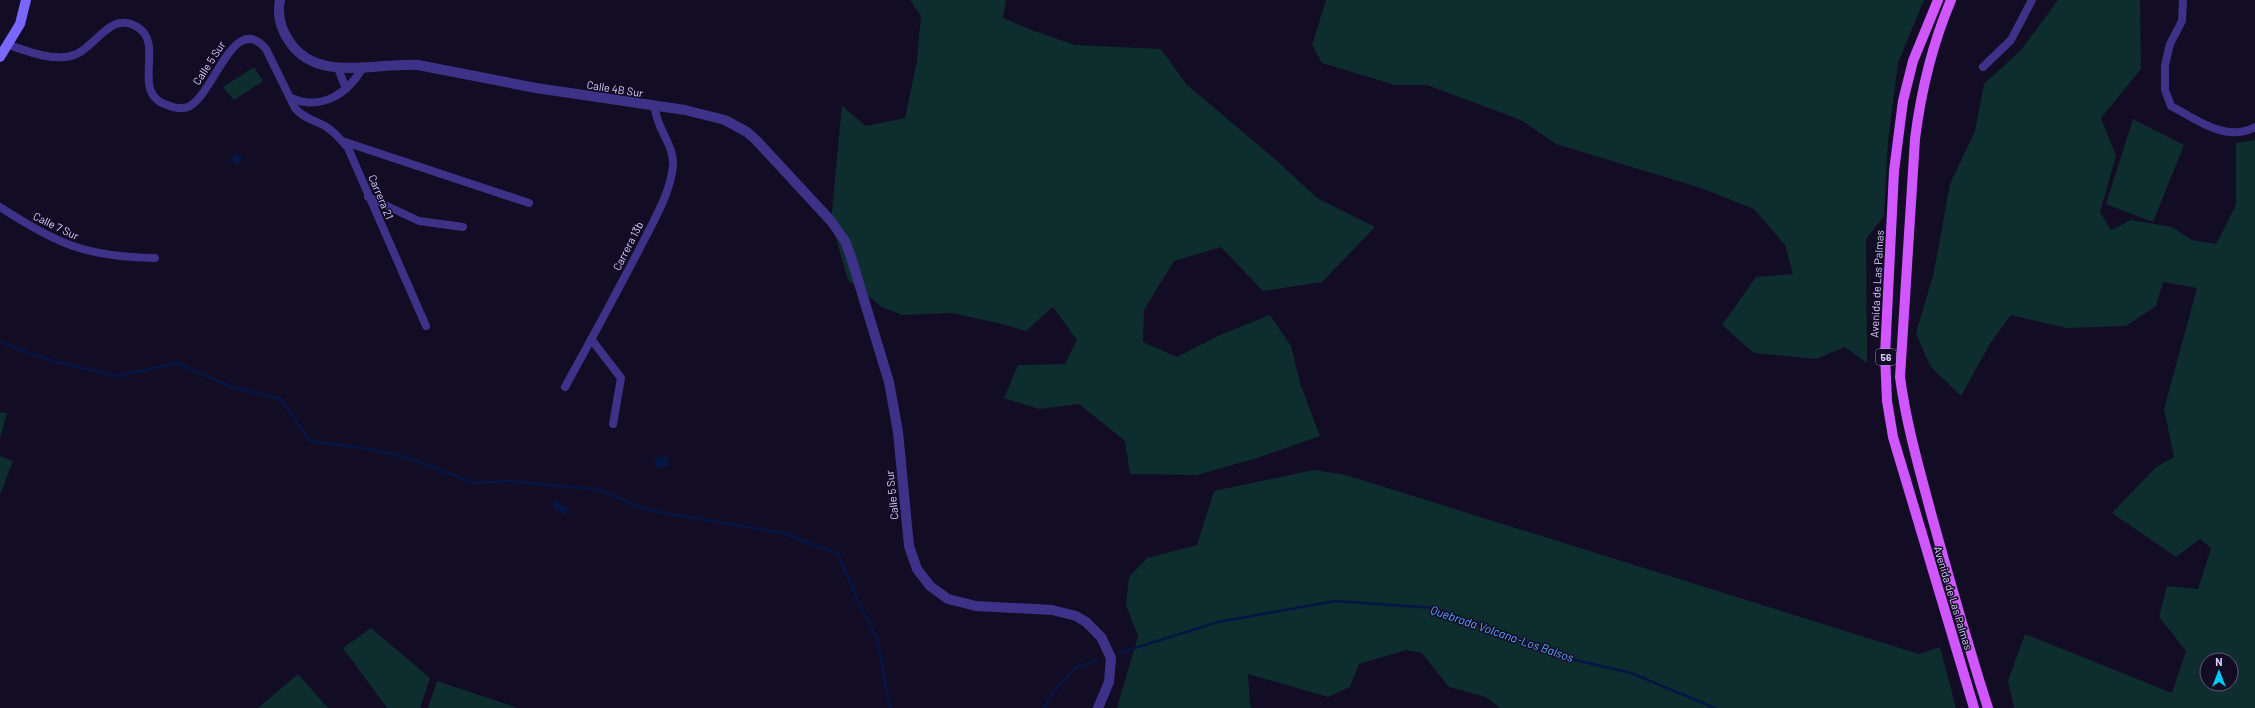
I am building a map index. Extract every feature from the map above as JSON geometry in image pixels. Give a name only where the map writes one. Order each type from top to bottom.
[{"type":"main road","points":[[0,57],[4,43],[24,13],[26,0]]},
{"type":"main road","name":"Avenida de Las Palmas","points":[[1938,0],[1913,61],[1903,101],[1897,144],[1892,201],[1886,384],[1893,437],[1974,708]]},
{"type":"main road","name":"Avenida de Las Palmas","points":[[1951,0],[1931,54],[1919,107],[1915,139],[1900,377],[1904,404],[1922,481],[1951,589],[1988,708]]},
{"type":"street","name":"Calle 4B Sur","points":[[280,0],[281,24],[292,45],[306,58],[338,68],[399,64],[418,65],[536,88],[655,108],[685,110],[725,120],[747,132],[826,215]]},
{"type":"street","points":[[1983,67],[2011,40],[2032,0]]},
{"type":"street","points":[[2183,0],[2182,21],[2170,44],[2164,65],[2165,90],[2171,106],[2222,132],[2246,132],[2255,127]]},
{"type":"street","name":"Calle 5 Sur","points":[[4,43],[45,55],[69,57],[80,54],[88,48],[108,27],[116,23],[127,23],[139,28],[146,35],[149,45],[147,79],[154,95],[165,105],[180,108],[188,107],[204,93],[237,42],[243,39],[256,40],[266,49],[291,98]]},
{"type":"street","points":[[291,98],[301,102],[324,102],[346,89],[363,67]]},
{"type":"street","points":[[338,68],[346,89]]},
{"type":"street","name":"Carrera 21","points":[[291,98],[300,115],[325,126],[342,141],[355,164],[368,197],[426,326]]},
{"type":"street","name":"Carrera 13b","points":[[565,387],[651,226],[672,175],[673,163],[670,149],[658,124],[655,108]]},
{"type":"street","points":[[342,141],[529,203]]},
{"type":"street","points":[[368,197],[419,221],[462,227]]},
{"type":"street","name":"Calle 7 Sur","points":[[0,207],[43,234],[79,250],[127,258],[154,258]]},
{"type":"street","name":"Calle 5 Sur","points":[[826,215],[839,231],[851,257],[889,382],[898,432],[909,546],[917,569],[930,586],[948,599],[976,606],[1033,608],[1065,612],[1086,622],[1101,637],[1109,652],[1111,668],[1109,682],[1098,708]]},
{"type":"street","points":[[591,339],[622,378],[613,424]]},
{"type":"green space","points":[[910,0],[1006,0],[1003,18],[1034,31],[1075,45],[1161,49],[1187,85],[1275,159],[1317,198],[1375,227],[1322,282],[1263,291],[1221,247],[1174,261],[1144,310],[1143,342],[1177,357],[1222,334],[1270,315],[1291,346],[1300,383],[1320,436],[1257,458],[1197,475],[1130,474],[1125,441],[1079,404],[1039,409],[1004,398],[1018,365],[1065,364],[1077,340],[1053,307],[1026,331],[952,313],[902,315],[882,307],[848,280],[831,221],[842,106],[866,126],[905,118],[917,61],[921,16]]},
{"type":"green space","points":[[1326,0],[1924,0],[1898,63],[1888,141],[1884,216],[1866,239],[1867,363],[1845,347],[1816,359],[1754,353],[1722,325],[1756,277],[1793,274],[1785,245],[1754,209],[1701,188],[1556,144],[1521,120],[1427,85],[1395,85],[1322,63],[1312,45]]},
{"type":"green space","points":[[2058,0],[2140,0],[2141,69],[2101,118],[2116,156],[2100,212],[2111,230],[2131,220],[2172,227],[2192,240],[2216,244],[2236,205],[2236,143],[2255,140],[2255,708],[2014,708],[2008,681],[2025,634],[2172,693],[2186,651],[2159,617],[2167,586],[2198,589],[2211,548],[2200,539],[2176,557],[2112,513],[2156,467],[2174,457],[2164,409],[2197,288],[2163,282],[2156,306],[2126,326],[2066,328],[2011,315],[1991,342],[1961,396],[1930,366],[1916,333],[1934,272],[1950,184],[1975,131],[1984,84],[2021,50]]},
{"type":"green space","points":[[254,67],[263,81],[234,100],[223,87]]},
{"type":"green space","points":[[2133,119],[2184,145],[2153,222],[2106,204]]},
{"type":"green space","points":[[0,412],[7,413],[0,438]]},
{"type":"green space","points":[[0,456],[13,461],[0,495]]},
{"type":"green space","points":[[1314,470],[1346,475],[1919,654],[1940,647],[1956,708],[1500,708],[1486,697],[1449,687],[1422,653],[1406,650],[1359,664],[1350,687],[1328,697],[1248,674],[1250,704],[1252,708],[1117,708],[1138,636],[1126,605],[1129,577],[1147,558],[1197,545],[1214,491]]},
{"type":"green space","points":[[371,628],[430,678],[420,708],[387,708],[343,648]]},
{"type":"green space","points":[[298,674],[328,708],[258,708]]},
{"type":"green space","points":[[437,681],[518,708],[428,708]]},
{"type":"water","points":[[237,154],[242,159],[237,164],[232,159]]},
{"type":"water","points":[[667,456],[669,466],[656,468],[654,458]]},
{"type":"water","points":[[556,501],[569,509],[566,515],[552,507]]},
{"type":"waterway","name":"Quebrada Volcana-Los Balsos","points":[[0,342],[52,361],[116,376],[177,363],[232,387],[281,399],[310,441],[375,450],[408,458],[474,483],[510,481],[600,490],[647,510],[783,533],[838,554],[863,612],[877,638],[890,708]]},
{"type":"waterway","name":"Quebrada Volcana-Los Balsos","points":[[1119,653],[1218,622],[1335,601],[1434,608],[1567,658],[1631,673],[1715,708]]},
{"type":"waterway","name":"Quebrada Volcana-Los Balsos","points":[[1044,708],[1050,696],[1074,669],[1097,660]]}]
